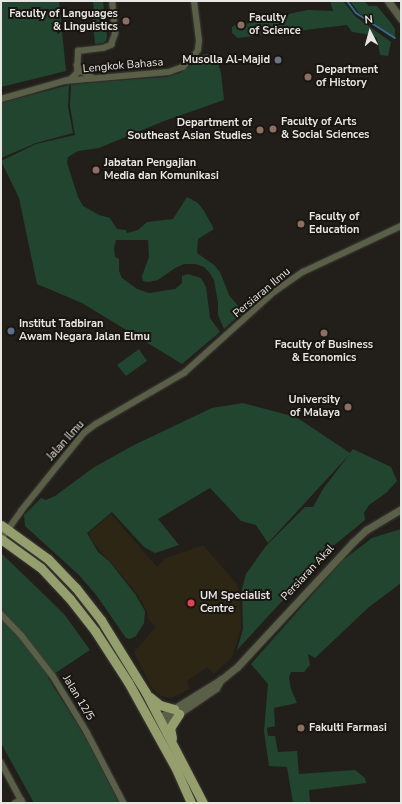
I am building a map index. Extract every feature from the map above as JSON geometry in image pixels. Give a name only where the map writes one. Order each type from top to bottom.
[{"type":"main road","points":[[4,527],[48,559],[76,588],[101,620],[146,693],[203,803]]},
{"type":"main road","points":[[1,539],[41,568],[70,599],[95,631],[128,682],[167,754],[191,803]]},
{"type":"main road","points":[[128,682],[160,722],[167,754]]},
{"type":"main road","points":[[146,693],[160,705],[177,712],[170,728],[173,744]]},
{"type":"street","points":[[64,81],[75,76],[77,73],[78,51],[108,47],[113,42],[115,34],[112,1]]},
{"type":"street","name":"Lengkok Bahasa","points":[[1,99],[64,81],[72,82],[93,78],[169,72],[189,62],[198,50],[199,41],[194,1]]},
{"type":"street","points":[[388,1],[400,20]]},
{"type":"street","points":[[77,65],[81,71],[93,78]]},
{"type":"street","name":"Persiaran Ilmu","points":[[189,369],[274,292],[303,272],[401,226]]},
{"type":"street","name":"Jalan Ilmu","points":[[1,539],[4,527],[25,505],[84,433],[96,424],[189,369]]},
{"type":"street","name":"Persiaran Akal","points":[[160,722],[216,688],[222,679],[237,667],[353,542],[366,530],[401,509]]},
{"type":"street","name":"Jalan 12/5","points":[[1,614],[22,636],[53,676],[87,732],[124,803]]},
{"type":"street","points":[[1,762],[22,801],[15,803]]},
{"type":"shaded area","name":"UM Specialist Centre","points":[[111,514],[157,567],[164,559],[203,545],[236,583],[240,594],[241,628],[232,657],[214,674],[207,667],[187,681],[190,689],[171,698],[161,696],[153,690],[134,652],[156,627],[148,619],[147,612],[137,593],[92,541],[89,533]]},
{"type":"green space","points":[[1,1],[59,1],[66,71],[1,87]]},
{"type":"green space","points":[[93,1],[103,1],[107,36],[106,41],[103,43],[95,44],[92,14],[94,11]]},
{"type":"green space","points":[[330,1],[343,1],[356,17],[391,42],[388,56],[380,55],[377,38],[371,35],[352,32],[347,25],[238,38],[232,33],[232,27],[235,25],[274,20],[278,16],[308,10],[333,11]]},
{"type":"green space","points":[[350,1],[364,1],[369,6],[377,6],[395,29],[395,37],[359,13]]},
{"type":"green space","points":[[215,53],[221,73],[224,100],[164,121],[99,148],[78,151],[68,157],[67,163],[78,197],[83,206],[99,215],[110,218],[117,229],[126,230],[127,233],[138,230],[147,222],[173,219],[187,197],[198,203],[204,211],[214,229],[198,239],[197,253],[214,265],[220,272],[229,295],[243,312],[224,329],[218,315],[218,302],[214,280],[204,267],[195,264],[184,264],[175,268],[158,280],[148,282],[143,281],[142,276],[149,257],[148,240],[116,240],[114,248],[115,257],[119,259],[119,271],[122,278],[137,289],[149,293],[175,289],[182,283],[182,276],[188,274],[201,278],[206,287],[210,318],[220,332],[182,364],[82,303],[37,284],[19,198],[1,161],[36,144],[75,135],[70,106],[71,85],[167,77],[180,73],[189,67],[200,55]]},
{"type":"green space","points":[[69,85],[68,107],[73,133],[36,143],[1,158],[1,103]]},
{"type":"green space","points":[[139,349],[147,361],[126,376],[117,365]]},
{"type":"green space","points":[[243,403],[296,417],[350,453],[353,449],[391,467],[397,481],[386,493],[369,505],[364,513],[365,520],[332,547],[237,650],[243,629],[242,589],[246,574],[266,546],[305,507],[313,507],[323,489],[349,455],[268,543],[256,525],[241,521],[210,488],[158,519],[179,545],[155,553],[144,547],[112,512],[87,533],[98,552],[109,561],[135,594],[145,611],[144,623],[136,636],[130,639],[126,638],[97,596],[79,575],[25,526],[24,515],[41,498],[46,500],[55,496],[93,468],[132,446],[212,408]]},
{"type":"green space","points":[[401,529],[401,583],[369,607],[315,658],[308,654],[310,665],[304,672],[291,672],[289,678],[291,689],[297,703],[274,708],[275,726],[267,728],[268,736],[275,736],[278,752],[297,751],[299,774],[355,770],[365,778],[366,783],[309,790],[310,803],[293,803],[287,767],[269,766],[264,731],[268,684],[251,664],[343,560],[372,538]]},
{"type":"green space","points":[[1,553],[64,614],[90,650],[48,678],[84,735],[119,803],[34,803],[1,743]]},
{"type":"waterway","points":[[347,1],[356,13],[395,38]]},
{"type":"place","name":"Faculty of Languages & Linguistics","points":[[126,21]]},
{"type":"place","name":"Faculty of Science","points":[[241,25]]},
{"type":"place","name":"Musolla Al-Majid","points":[[278,60]]},
{"type":"place","name":"Department of History","points":[[308,77]]},
{"type":"place","name":"Faculty of Arts & Social Sciences","points":[[273,129]]},
{"type":"place","name":"Department of Southeast Asian Studies","points":[[260,130]]},
{"type":"place","name":"Jabatan Pengajian Media dan Komunikasi","points":[[96,170]]},
{"type":"place","name":"Faculty of Education","points":[[301,224]]},
{"type":"place","name":"Institut Tadbiran Awam Negara Jalan Elmu","points":[[11,331]]},
{"type":"place","name":"Faculty of Business & Economics","points":[[324,333]]},
{"type":"place","name":"University of Malaya","points":[[348,407]]},
{"type":"place","name":"UM Specialist Centre","points":[[191,603]]},
{"type":"place","name":"Fakulti Farmasi","points":[[301,728]]}]
